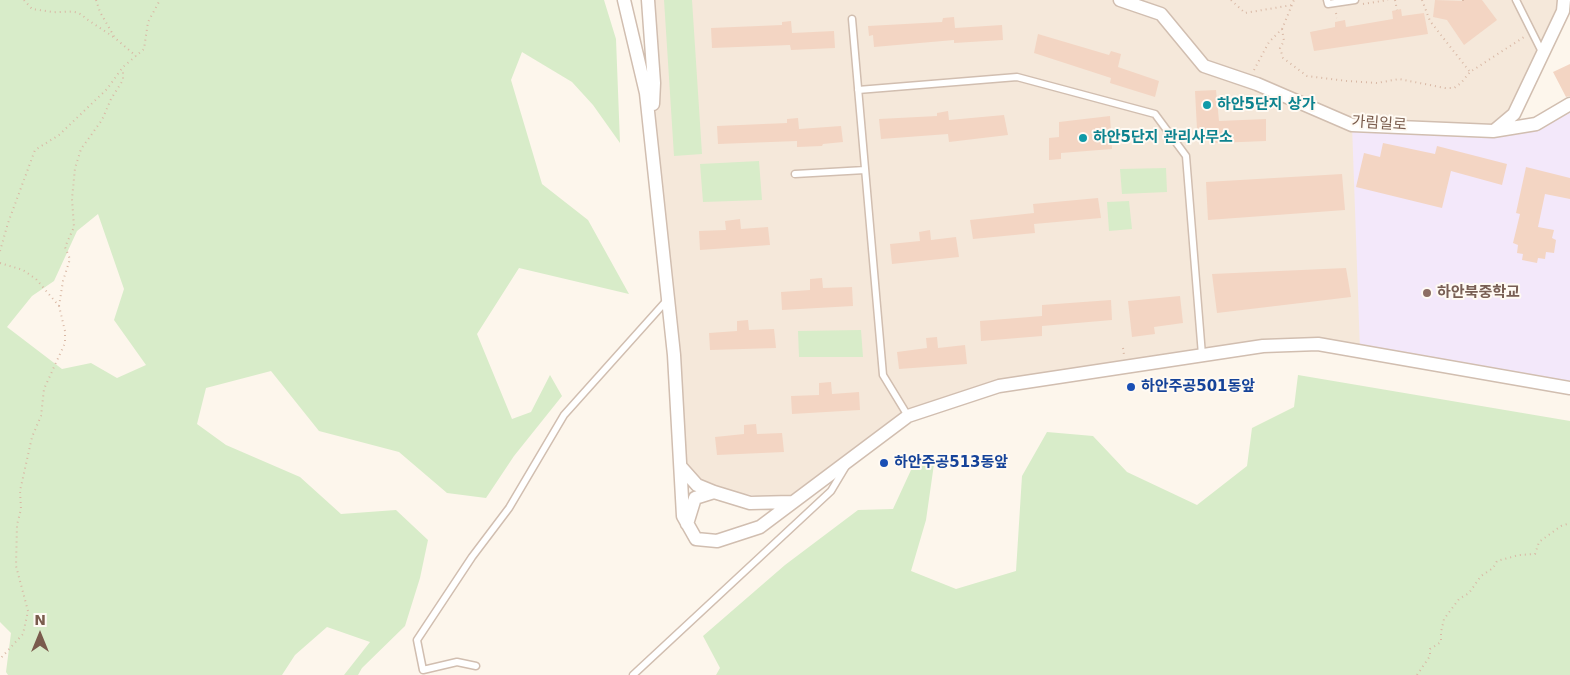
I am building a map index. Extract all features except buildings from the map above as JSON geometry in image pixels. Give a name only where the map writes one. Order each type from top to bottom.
[{"type":"street","points":[[624,0],[646,93],[674,355],[683,516],[696,539],[717,541],[760,527],[908,416],[999,386],[1263,346],[1318,344],[1570,388]]},
{"type":"street","points":[[648,0],[654,83],[652,149]]},
{"type":"street","name":"가림일로","points":[[1120,0],[1161,14],[1204,66],[1249,81],[1352,124],[1493,131],[1536,124],[1570,104]]},
{"type":"street","points":[[1493,131],[1514,114],[1563,11],[1564,0]]},
{"type":"street","points":[[681,468],[697,485],[714,492],[750,503],[792,502]]},
{"type":"street","points":[[687,524],[695,498],[714,492]]},
{"type":"lane","points":[[1327,0],[1328,4],[1355,0]]},
{"type":"lane","points":[[1516,0],[1543,53]]},
{"type":"lane","points":[[852,19],[883,375],[908,416]]},
{"type":"lane","points":[[858,90],[1017,77],[1155,114],[1186,156],[1202,355]]},
{"type":"lane","points":[[795,174],[865,170]]},
{"type":"lane","points":[[476,666],[457,662],[421,673],[417,640],[472,557],[509,508],[564,415],[668,298]]},
{"type":"lane","points":[[633,675],[831,491],[850,459]]},
{"type":"path","points":[[24,0],[32,9],[56,12],[69,11],[82,14],[136,56]]},
{"type":"path","points":[[96,0],[100,12],[115,38]]},
{"type":"path","points":[[0,251],[8,223],[35,150],[66,130],[107,90],[123,67],[144,49],[148,22],[160,0]]},
{"type":"path","points":[[1231,0],[1245,13],[1292,5]]},
{"type":"path","points":[[1249,81],[1269,42],[1282,28],[1294,0]]},
{"type":"path","points":[[1396,0],[1397,10]]},
{"type":"path","points":[[1422,0],[1430,21],[1470,72]]},
{"type":"path","points":[[1282,28],[1284,41],[1280,48],[1283,58],[1307,76],[1377,83],[1399,79],[1445,88],[1454,88],[1462,83],[1470,72],[1532,31]]},
{"type":"path","points":[[0,659],[23,634],[28,611],[16,566],[17,525],[21,509],[20,490],[32,437],[41,416],[44,389],[64,343],[65,331],[59,306],[63,282],[70,259],[64,247],[74,228],[72,199],[75,168],[81,149],[102,120],[111,99],[124,80],[123,67]]},
{"type":"path","points":[[0,263],[23,270],[36,279],[59,306]]},
{"type":"path","points":[[1417,675],[1430,656],[1430,649],[1441,642],[1444,619],[1459,599],[1469,592],[1481,576],[1493,568],[1497,561],[1519,555],[1535,554],[1539,542],[1562,526],[1570,523]]},
{"type":"shaded area","points":[[648,0],[1564,0],[1514,114],[1360,351],[1318,344],[999,386],[908,416],[792,502],[717,489],[681,467],[652,149]]},
{"type":"shaded area","name":"하안북중학교","points":[[1570,104],[1570,388],[1360,351],[1352,125],[1493,131],[1536,124]]},
{"type":"green space","points":[[0,0],[604,0],[616,39],[620,143],[593,105],[572,82],[522,52],[511,80],[542,184],[588,220],[629,294],[519,268],[477,334],[512,419],[531,412],[550,375],[562,396],[514,456],[486,498],[447,493],[399,452],[319,431],[271,371],[206,388],[197,424],[226,445],[300,477],[341,514],[396,510],[428,540],[420,578],[405,626],[362,668],[358,675],[344,675],[370,642],[327,627],[295,655],[282,675],[8,675],[6,672],[11,633],[0,622]],"holes":[[[98,214],[124,289],[114,320],[146,365],[117,378],[91,363],[62,369],[7,327],[32,296],[54,281],[77,231]]]},
{"type":"green space","points":[[664,0],[692,0],[702,154],[674,156]]},
{"type":"green space","points":[[759,161],[762,200],[703,202],[700,164]]},
{"type":"green space","points":[[1166,168],[1167,192],[1122,194],[1120,169]]},
{"type":"green space","points":[[1129,201],[1132,229],[1109,231],[1107,202]]},
{"type":"green space","points":[[861,330],[863,357],[799,357],[798,331]]},
{"type":"green space","points":[[1298,375],[1570,421],[1570,675],[716,675],[720,668],[703,636],[785,565],[858,510],[893,509],[917,457],[934,464],[926,520],[911,571],[956,589],[1016,571],[1022,476],[1047,432],[1093,436],[1127,472],[1197,505],[1247,466],[1252,428],[1294,407]]},
{"type":"place","name":"하안5단지 상가","points":[[1207,105]]},
{"type":"place","name":"하안5단지 관리사무소","points":[[1083,138]]},
{"type":"place","name":"하안북중학교","points":[[1427,293]]},
{"type":"place","name":"하안주공501동앞","points":[[1131,387]]},
{"type":"place","name":"하안주공513동앞","points":[[884,463]]}]
